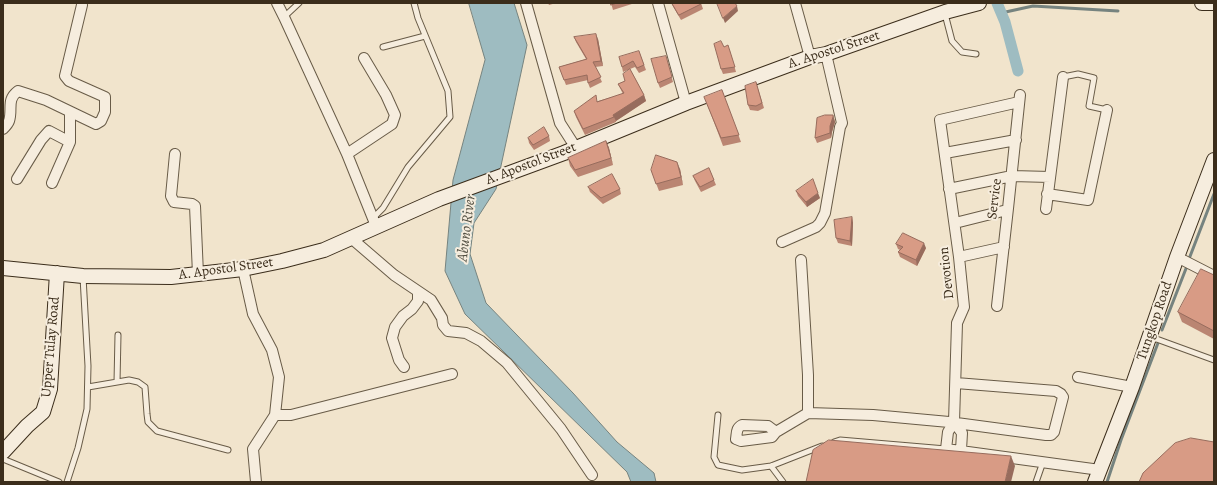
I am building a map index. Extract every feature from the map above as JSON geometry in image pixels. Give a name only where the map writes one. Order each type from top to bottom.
[{"type":"street","points":[[276,3],[284,17],[347,154],[374,222]]},
{"type":"street","points":[[526,3],[560,123],[576,148]]},
{"type":"street","points":[[658,3],[686,103]]},
{"type":"street","points":[[795,3],[810,57]]},
{"type":"street","name":"A. Apostol Street","points":[[3,265],[83,276],[171,277],[243,269],[324,250],[350,238],[374,222],[576,148],[686,103],[810,57],[826,54],[945,12],[979,3]]},
{"type":"street","points":[[1202,3],[1214,3]]},
{"type":"street","points":[[3,129],[9,122],[10,103],[13,95],[18,91],[46,100],[96,124],[101,121],[104,112],[104,96],[69,81],[65,76],[82,6]]},
{"type":"street","points":[[782,242],[816,227],[825,214],[840,127],[842,123],[826,54]]},
{"type":"street","points":[[347,154],[392,124],[395,115],[386,95],[364,58]]},
{"type":"street","points":[[1046,209],[1063,77]]},
{"type":"street","name":"Service","points":[[940,120],[1020,98],[997,306]]},
{"type":"street","points":[[1048,194],[1088,200],[1107,110]]},
{"type":"street","points":[[52,183],[70,142],[70,112]]},
{"type":"street","name":"Devotion","points":[[940,120],[960,257],[964,306],[957,323],[954,422],[948,432],[946,449]]},
{"type":"street","points":[[17,178],[41,140],[49,131],[70,142]]},
{"type":"street","points":[[945,153],[1016,140]]},
{"type":"street","points":[[175,154],[171,196],[174,202],[192,204],[195,206],[198,274]]},
{"type":"street","name":"Tungkop Road","points":[[1097,476],[1132,388],[1177,257],[1214,160]]},
{"type":"street","points":[[949,189],[1012,176],[1050,177]]},
{"type":"street","points":[[955,223],[1007,210]]},
{"type":"street","points":[[350,238],[394,275],[431,300],[442,318],[442,325],[448,331],[466,333],[481,341],[507,363],[560,429],[592,475]]},
{"type":"street","points":[[960,257],[1004,247]]},
{"type":"street","points":[[1177,257],[1214,276]]},
{"type":"street","points":[[801,260],[808,375],[808,413]]},
{"type":"street","points":[[243,269],[253,314],[272,350],[279,377],[275,415],[253,449],[256,482]]},
{"type":"street","name":"Upper Tulay Road","points":[[5,446],[43,412],[46,405],[50,389],[57,273]]},
{"type":"street","points":[[404,367],[399,360],[392,338],[395,327],[403,316],[412,310],[418,301],[418,292]]},
{"type":"street","points":[[275,415],[291,415],[452,374]]},
{"type":"street","points":[[1078,377],[1132,388]]},
{"type":"street","points":[[776,432],[808,413],[954,422],[1051,435],[1054,432],[1064,397],[1056,391],[956,383]]},
{"type":"street","name":"Devotion","points":[[954,422],[962,433],[961,450]]},
{"type":"street","points":[[946,449],[1043,461],[1097,476]]},
{"type":"lane","points":[[284,17],[299,3]]},
{"type":"lane","points":[[374,222],[408,167],[450,117],[448,91],[414,3]]},
{"type":"lane","points":[[945,12],[952,41],[962,52],[976,54]]},
{"type":"lane","points":[[383,47],[426,36]]},
{"type":"lane","points":[[1063,77],[1078,74],[1094,78],[1088,106],[1107,110]]},
{"type":"lane","points":[[67,482],[78,448],[87,409],[88,366],[83,276]]},
{"type":"lane","points":[[117,382],[118,335]]},
{"type":"lane","points":[[1149,337],[1214,360]]},
{"type":"lane","points":[[88,387],[129,380],[138,382],[145,387],[148,422],[158,431],[228,450]]},
{"type":"lane","points":[[718,415],[714,457],[718,465],[742,470],[771,466],[840,440],[946,449]]},
{"type":"lane","points":[[3,459],[59,482]]},
{"type":"lane","points":[[1036,482],[1043,461]]},
{"type":"lane","points":[[771,466],[783,482]]},
{"type":"water","name":"Abuno River","points":[[469,3],[514,3],[527,45],[496,189],[474,223],[470,254],[486,303],[573,393],[617,442],[654,473],[656,482],[631,482],[627,472],[465,314],[445,271],[453,180],[485,60]]},
{"type":"building","points":[[672,3],[701,3],[701,4],[679,15]]},
{"type":"building","points":[[717,3],[735,3],[737,6],[723,18]]},
{"type":"building","points":[[596,34],[601,61],[593,62],[601,77],[588,83],[587,75],[564,80],[559,67],[587,59],[574,37]]},
{"type":"building","points":[[721,41],[724,47],[728,45],[735,67],[721,69],[714,44]]},
{"type":"building","points":[[639,51],[644,65],[637,68],[633,61],[622,67],[619,57]]},
{"type":"building","points":[[666,56],[672,77],[658,83],[651,59]]},
{"type":"building","points":[[630,69],[644,95],[613,115],[614,117],[583,129],[574,111],[596,95],[597,102],[624,93],[618,84],[625,81],[623,74]]},
{"type":"building","points":[[756,82],[762,103],[756,106],[748,105],[745,86]]},
{"type":"building","points":[[722,90],[739,135],[721,138],[704,97]]},
{"type":"building","points":[[825,115],[833,115],[830,133],[815,138],[817,118]]},
{"type":"building","points":[[544,127],[549,136],[533,145],[528,138]]},
{"type":"building","points":[[606,141],[611,158],[575,170],[568,158]]},
{"type":"building","points":[[656,155],[677,162],[681,177],[656,184],[651,170]]},
{"type":"building","points":[[709,168],[714,180],[700,187],[693,176]]},
{"type":"building","points":[[612,174],[620,189],[601,198],[588,187]]},
{"type":"building","points":[[813,179],[818,193],[806,202],[796,191]]},
{"type":"building","points":[[852,217],[850,241],[836,238],[834,220]]},
{"type":"building","points":[[903,233],[924,243],[916,260],[898,252],[903,247],[896,244]]},
{"type":"building","points":[[1201,269],[1214,275],[1214,331],[1178,312]]},
{"type":"building","points":[[1191,438],[1214,442],[1214,482],[1139,482],[1143,473],[1175,443]]},
{"type":"building","points":[[829,440],[1011,456],[1005,482],[806,482],[813,450]]},
{"type":"waterway","points":[[997,3],[1005,22],[1018,71]]},
{"type":"waterway","points":[[1001,13],[1033,6],[1118,11]]},
{"type":"waterway","points":[[1189,259],[1214,194]]},
{"type":"waterway","points":[[1162,330],[1187,266]]},
{"type":"waterway","points":[[1107,482],[1121,440],[1158,343]]}]
